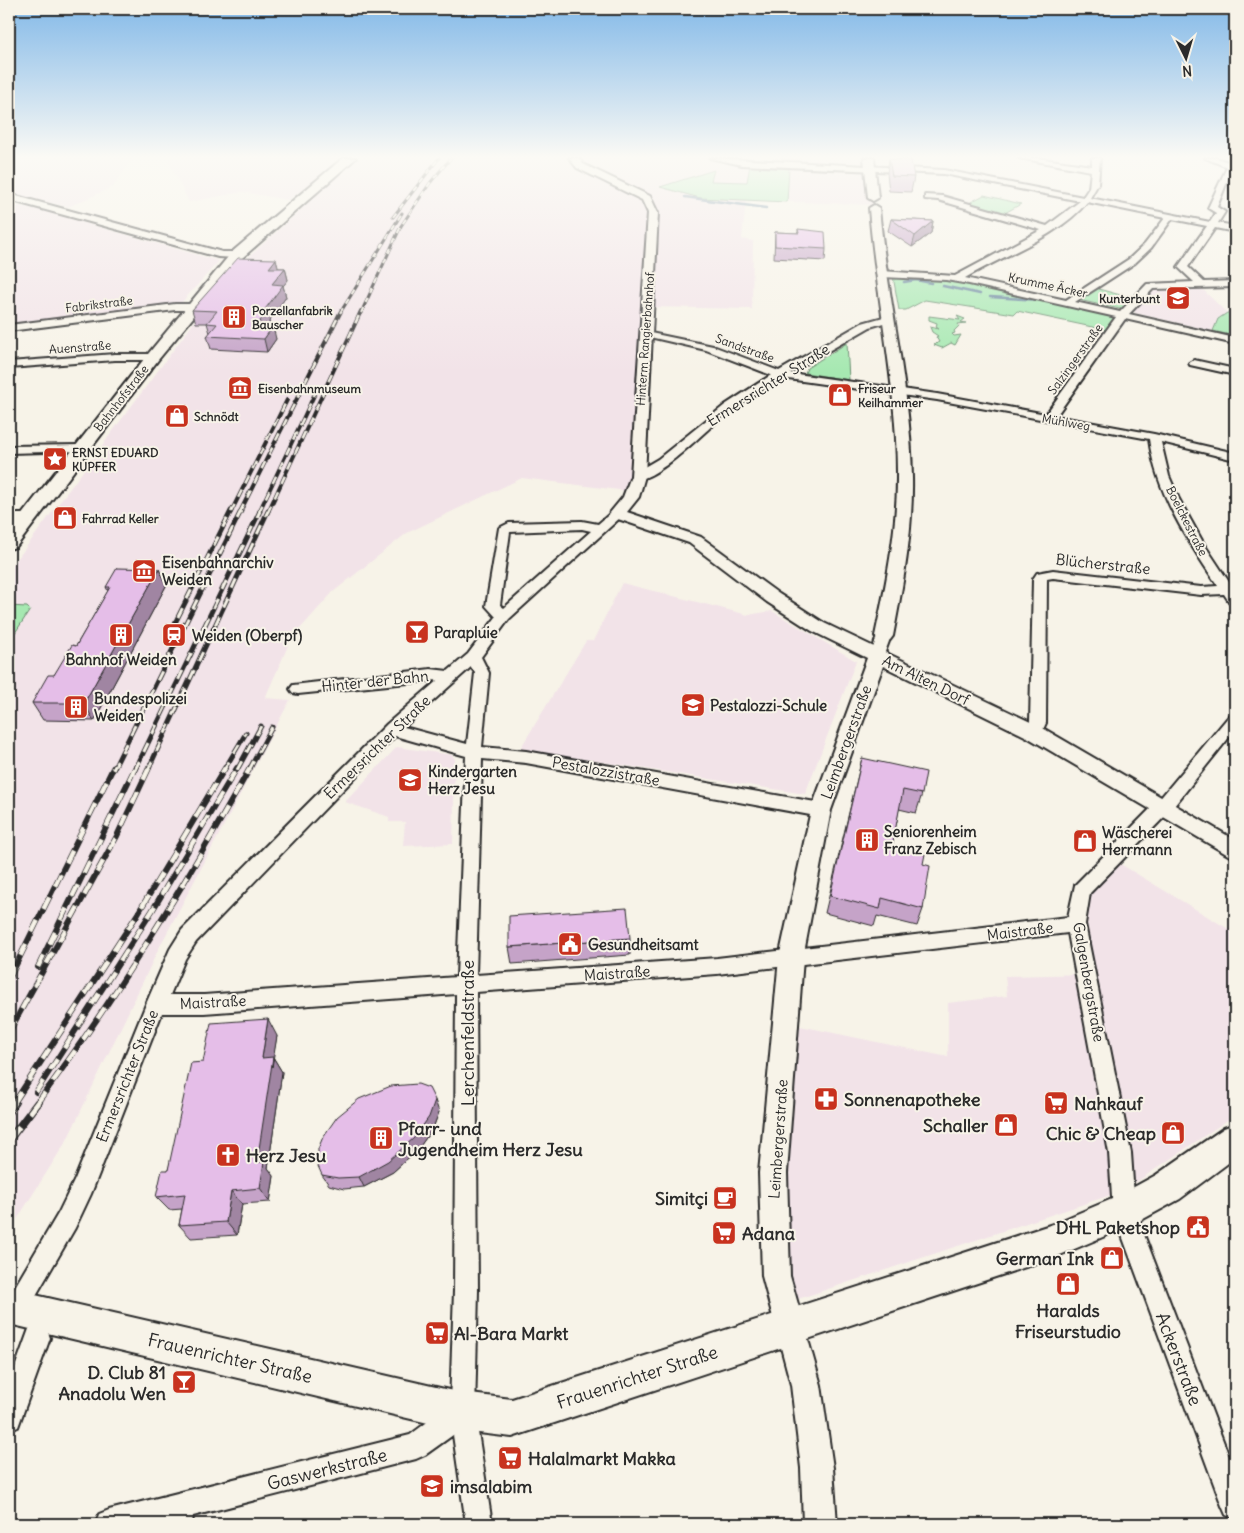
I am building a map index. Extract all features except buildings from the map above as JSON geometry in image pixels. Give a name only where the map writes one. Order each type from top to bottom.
[{"type":"main road","name":"Bahnhofstraße","points":[[9,543],[193,307],[237,255],[267,230]]},
{"type":"main road","name":"Frauenrichter Straße","points":[[13,1307],[462,1412],[512,1418],[1053,1240],[1124,1211],[1168,1186],[1235,1139]]},
{"type":"street","points":[[129,230],[222,255],[237,255]]},
{"type":"street","name":"Hinterm Rangierbahnhof","points":[[638,476],[652,230]]},
{"type":"street","name":"Leimbergerstraße","points":[[820,1524],[817,1468],[806,1385],[776,1276],[773,1211],[774,1173],[790,958],[821,810],[881,647],[901,548],[904,478],[903,437],[877,230]]},
{"type":"street","points":[[956,279],[1046,230]]},
{"type":"street","points":[[1068,303],[1138,257],[1162,230]]},
{"type":"street","points":[[1202,285],[1183,267],[1208,230]]},
{"type":"street","name":"Krumme Äcker","points":[[882,274],[956,279],[1235,341]]},
{"type":"street","name":"Salzingerstraße","points":[[1048,419],[1123,315],[1150,286],[1235,284]]},
{"type":"street","name":"Fabrikstraße","points":[[9,328],[175,307],[193,307]]},
{"type":"street","name":"Ermersrichter Straße","points":[[13,1307],[67,1220],[83,1186],[177,955],[189,936],[392,728],[473,657],[504,616],[627,504],[635,492],[638,476],[652,470],[703,426],[730,406],[866,325],[887,319]]},
{"type":"street","name":"Sandstraße","points":[[645,333],[709,348],[780,375],[897,392]]},
{"type":"street","name":"Auenstraße","points":[[9,365],[115,357],[153,357]]},
{"type":"street","points":[[1194,363],[1235,372]]},
{"type":"street","name":"Mühlweg","points":[[897,392],[937,397],[1048,419],[1154,437],[1235,456]]},
{"type":"street","name":"Boelckestraße","points":[[1154,437],[1154,452],[1175,501],[1199,548],[1232,595]]},
{"type":"street","points":[[9,450],[81,449]]},
{"type":"street","name":"Am Alten Dorf","points":[[617,514],[695,540],[796,613],[881,647],[1164,806],[1235,850]]},
{"type":"street","points":[[9,518],[28,518]]},
{"type":"street","points":[[504,616],[493,606],[504,531],[509,527],[582,525],[601,529]]},
{"type":"street","name":"Blücherstraße","points":[[1034,732],[1038,722],[1040,579],[1042,576],[1053,574],[1232,595]]},
{"type":"street","name":"Lerchenfeldstraße","points":[[473,657],[482,673],[474,752],[466,983],[466,1291],[462,1412],[479,1524]]},
{"type":"street","name":"Hinter der Bahn","points":[[298,689],[431,674],[451,676]]},
{"type":"street","name":"Galgenbergstraße","points":[[1124,1211],[1120,1153],[1076,924],[1081,890],[1164,806],[1235,720]]},
{"type":"street","name":"Pestalozzistraße","points":[[392,728],[406,734],[474,752],[526,757],[821,810]]},
{"type":"street","name":"Maistraße","points":[[156,1004],[204,1004],[466,983],[717,966],[1076,924]]},
{"type":"street","name":"Ackerstraße","points":[[1124,1211],[1235,1506]]},
{"type":"street","points":[[9,1418],[38,1338]]},
{"type":"street","name":"Gaswerkstraße","points":[[109,1524],[180,1515],[416,1446],[462,1412]]},
{"type":"shaded area","points":[[9,230],[108,230],[219,261],[182,302],[9,324]]},
{"type":"shaded area","points":[[279,230],[648,230],[633,474],[627,491],[522,478],[407,533],[333,592],[291,639],[265,698],[290,700],[160,946],[67,1140],[9,1232],[9,570],[210,301],[250,256]]},
{"type":"shaded area","points":[[656,230],[743,230],[742,239],[753,241],[752,309],[651,307]]},
{"type":"shaded area","name":"Kunterbunt","points":[[1200,287],[1227,313],[1218,319],[1213,331],[1136,313],[1132,309],[1154,288]]},
{"type":"shaded area","name":"Pestalozzi-Schule","points":[[622,583],[748,615],[772,611],[856,661],[805,794],[520,749],[586,641],[593,641]]},
{"type":"shaded area","name":"Kindergarten Herz Jesu","points":[[397,747],[452,755],[455,759],[453,844],[403,846],[405,822],[389,822],[389,817],[345,802]]},
{"type":"shaded area","points":[[1112,859],[1235,933],[1235,1115],[1123,1191],[783,1304],[786,1023],[948,1057],[948,1003],[1007,996],[1005,976],[1086,974],[1081,890]]},
{"type":"green space","points":[[893,276],[947,279],[1119,316],[1111,331],[1017,311],[1014,314],[925,300],[906,310],[899,310]]},
{"type":"green space","points":[[1095,288],[1135,299],[1126,308],[1120,309],[1074,299]]},
{"type":"green space","points":[[1227,313],[1235,313],[1235,336],[1213,331],[1218,319]]},
{"type":"green space","points":[[929,316],[960,320],[957,316],[965,319],[961,322],[966,323],[958,324],[959,326],[954,331],[955,333],[952,334],[954,336],[961,335],[955,345],[951,343],[942,348],[934,345],[939,342],[936,337],[938,336],[932,332],[930,327],[939,329],[936,327],[937,323],[929,320]]},
{"type":"green space","points":[[847,343],[849,380],[805,373],[807,368]]},
{"type":"green space","points":[[9,606],[27,607],[30,610],[9,642]]},
{"type":"waterway","points":[[904,282],[916,280],[931,283]]},
{"type":"waterway","points":[[943,286],[980,294]]},
{"type":"waterway","points":[[990,297],[1040,300]]},
{"type":"railway","points":[[340,313],[392,230]]},
{"type":"railway","points":[[361,313],[399,230]]},
{"type":"railway","points":[[240,512],[341,311]]},
{"type":"railway","points":[[268,512],[361,311]]},
{"type":"railway","points":[[259,512],[317,389]]},
{"type":"railway","points":[[231,512],[287,400]]},
{"type":"railway","points":[[169,635],[231,511]]},
{"type":"railway","points":[[113,770],[241,511]]},
{"type":"railway","points":[[135,770],[260,511]]},
{"type":"railway","points":[[148,770],[268,511]]},
{"type":"railway","points":[[237,770],[261,726]]},
{"type":"railway","points":[[249,770],[272,727]]},
{"type":"railway","points":[[224,770],[246,733]]},
{"type":"railway","points":[[9,979],[113,768]]},
{"type":"railway","points":[[38,967],[135,768]]},
{"type":"railway","points":[[9,1032],[117,836],[149,768]]},
{"type":"railway","points":[[14,1103],[137,915],[225,768]]},
{"type":"railway","points":[[36,1092],[152,911],[237,768]]},
{"type":"railway","points":[[37,1103],[95,1022],[149,939],[201,854],[250,768]]},
{"type":"railway","points":[[9,1111],[15,1102]]},
{"type":"railway","points":[[9,1140],[38,1102]]},
{"type":"place","name":"Kunterbunt","points":[[1178,298]]},
{"type":"place","name":"Porzellanfabrik Bauscher","points":[[234,317]]},
{"type":"place","name":"Eisenbahnmuseum","points":[[240,388]]},
{"type":"place","name":"Friseur Keilhammer","points":[[840,395]]},
{"type":"place","name":"Schnödt","points":[[177,416]]},
{"type":"place","name":"ERNST EDUARD KUPFER","points":[[55,459]]},
{"type":"place","name":"Fahrrad Keller","points":[[65,518]]},
{"type":"place","name":"Eisenbahnarchiv Weiden","points":[[144,571]]},
{"type":"place","name":"Parapluie","points":[[417,632]]},
{"type":"place","name":"Bahnhof Weiden","points":[[121,635]]},
{"type":"place","name":"Weiden (Oberpf)","points":[[174,635]]},
{"type":"place","name":"Pestalozzi-Schule","points":[[693,705]]},
{"type":"place","name":"Bundespolizei Weiden","points":[[76,707]]},
{"type":"place","name":"Kindergarten Herz Jesu","points":[[410,780]]},
{"type":"place","name":"Seniorenheim Franz Zebisch","points":[[867,840]]},
{"type":"place","name":"Wäscherei Herrmann","points":[[1085,841]]},
{"type":"place","name":"Gesundheitsamt","points":[[570,944]]},
{"type":"place","name":"Sonnenapotheke","points":[[826,1099]]},
{"type":"place","name":"Nahkauf","points":[[1056,1103]]},
{"type":"place","name":"Schaller","points":[[1006,1125]]},
{"type":"place","name":"Chic & Cheap","points":[[1173,1133]]},
{"type":"place","name":"Pfarr- und Jugendheim Herz Jesu","points":[[381,1138]]},
{"type":"place","name":"Herz Jesu","points":[[228,1155]]},
{"type":"place","name":"Simitçi","points":[[725,1198]]},
{"type":"place","name":"DHL Paketshop","points":[[1198,1227]]},
{"type":"place","name":"Adana","points":[[724,1233]]},
{"type":"place","name":"German Ink","points":[[1112,1258]]},
{"type":"place","name":"Haralds Friseurstudio","points":[[1068,1284]]},
{"type":"place","name":"Al-Bara Markt","points":[[437,1333]]},
{"type":"place","name":"D. Club 81 Anadolu Wen","points":[[184,1382]]},
{"type":"place","name":"Halalmarkt Makka","points":[[510,1458]]},
{"type":"place","name":"imsalabim","points":[[432,1486]]}]
